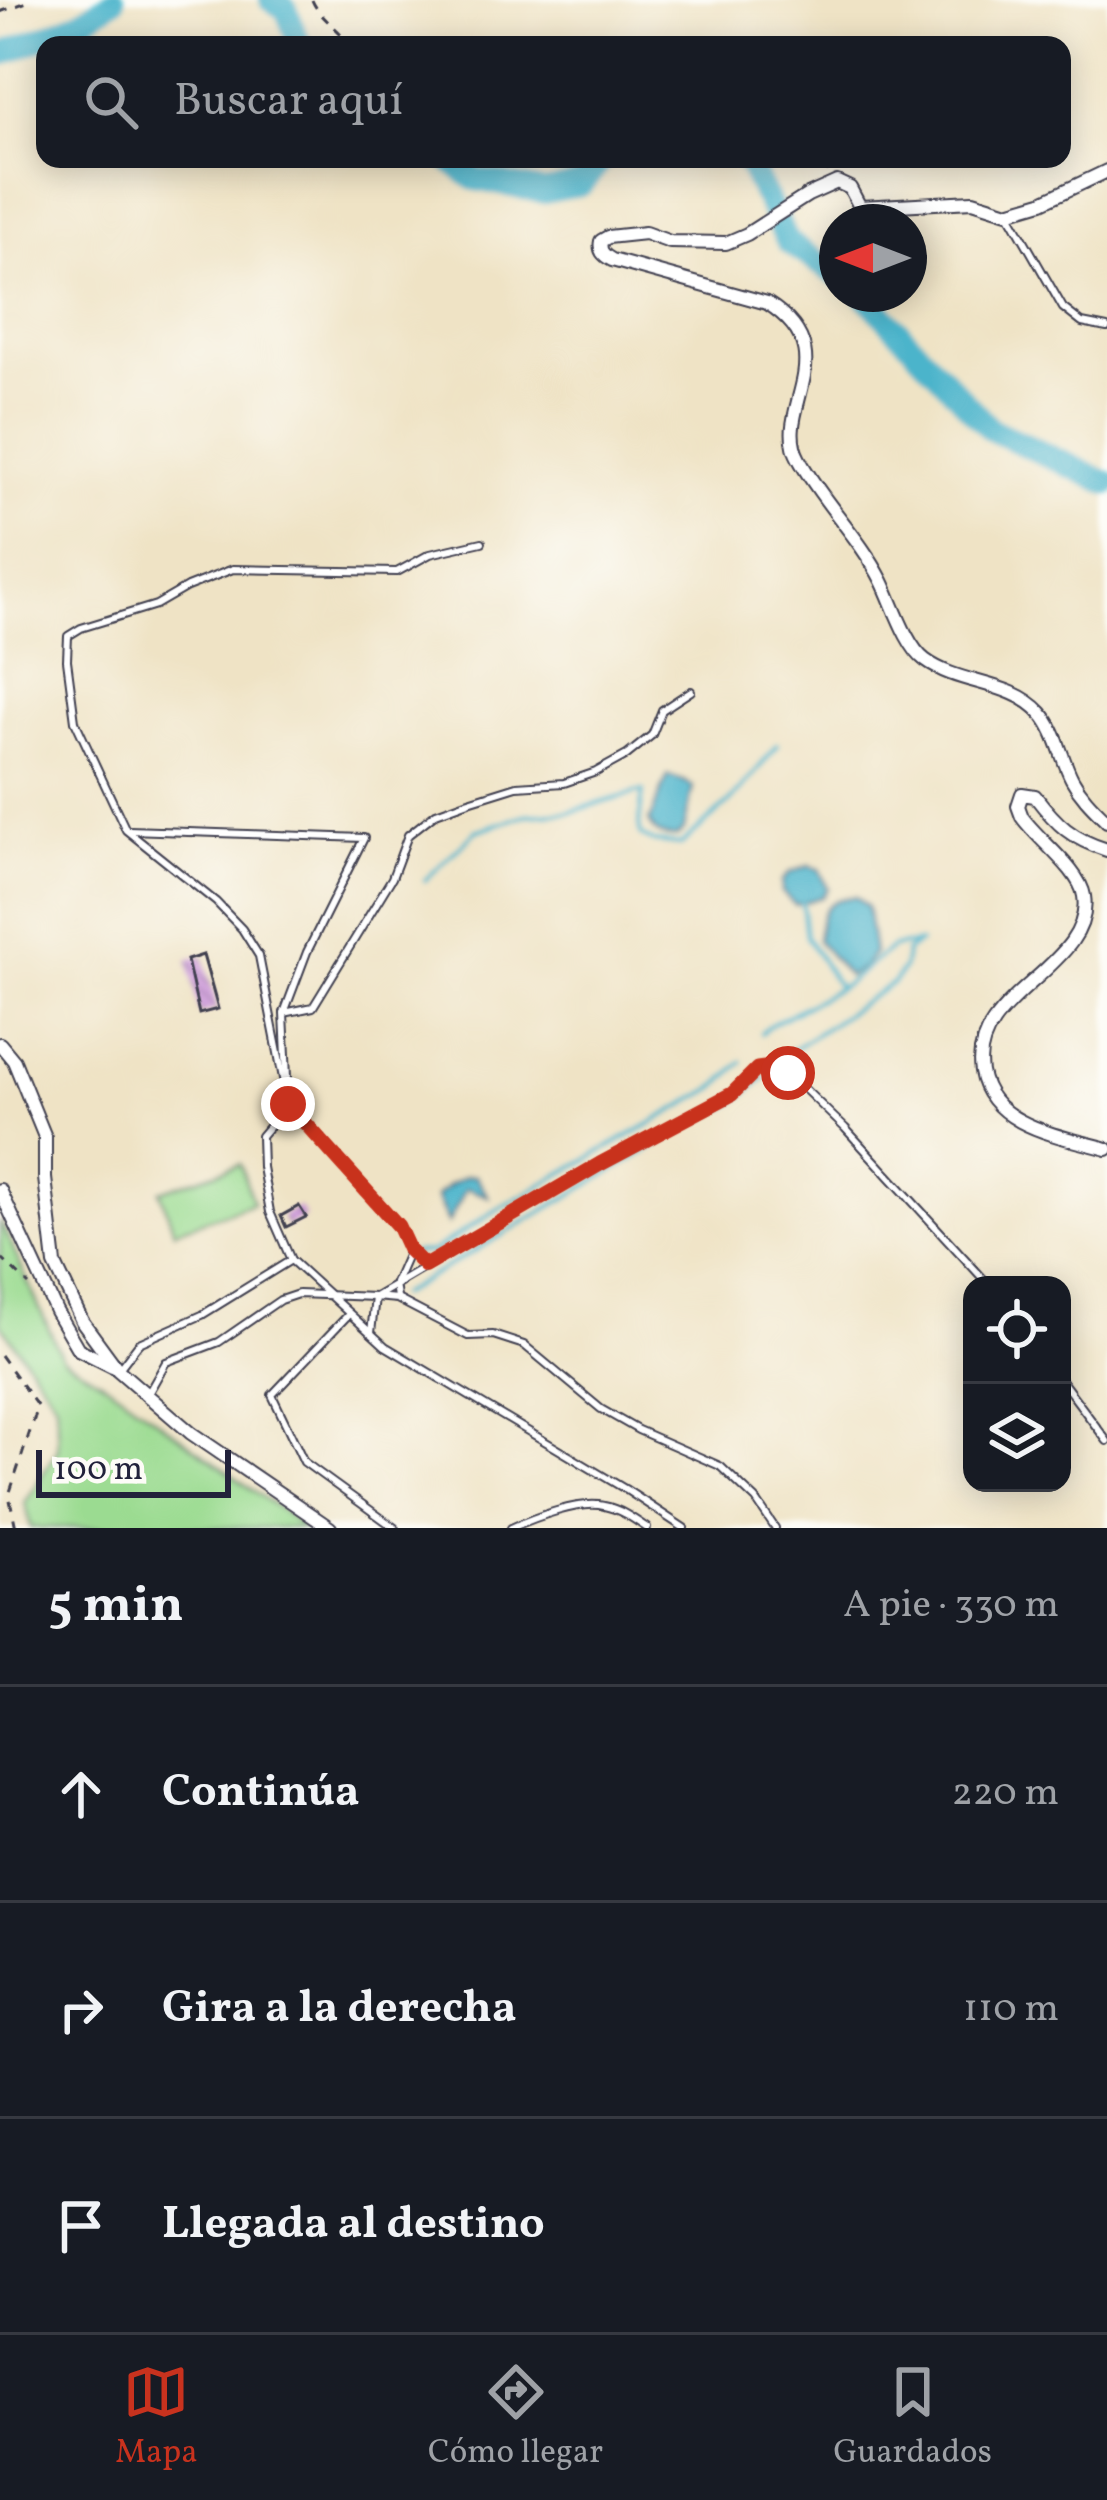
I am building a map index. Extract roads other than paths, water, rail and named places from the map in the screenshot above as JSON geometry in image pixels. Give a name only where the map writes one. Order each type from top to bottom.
[{"type":"street","points":[[1107,171],[1042,202],[1008,212],[973,201],[860,207],[850,188],[838,182],[808,194],[726,243],[670,242],[645,233],[608,237],[600,246],[612,260],[755,300],[781,312],[805,348],[806,373],[790,439],[799,460],[879,576],[916,652],[951,674],[1030,702],[1054,732],[1082,796],[1107,821]]},
{"type":"street","points":[[1107,850],[1071,836],[1035,796],[1022,794],[1018,806],[1022,817],[1078,880],[1084,896],[1081,926],[990,1029],[980,1066],[986,1090],[997,1104],[1045,1132],[1090,1144],[1107,1154]]},
{"type":"street","points":[[0,1044],[14,1061],[45,1138],[55,1264],[82,1321],[118,1370],[191,1433],[330,1528]]},
{"type":"street","points":[[0,1190],[78,1349],[118,1370]]},
{"type":"lane","points":[[1008,212],[1063,308],[1082,322],[1107,328]]},
{"type":"lane","points":[[425,1266],[409,1250],[398,1226],[288,1104],[259,956],[242,929],[216,902],[126,830],[75,721],[68,636],[156,605],[233,568],[397,572],[430,554],[482,542]]},
{"type":"lane","points":[[284,1013],[313,1006],[392,878],[408,835],[436,813],[517,786],[564,783],[596,772],[652,735],[662,710],[691,691]]},
{"type":"lane","points":[[126,830],[364,838],[307,952],[284,1013],[288,1104],[261,1136],[270,1212],[291,1260],[385,1346],[684,1528]]},
{"type":"lane","points":[[371,1334],[375,1297],[395,1283],[732,1094],[757,1069],[772,1067],[788,1073],[845,1127],[981,1276]]},
{"type":"lane","points":[[397,1299],[395,1283],[409,1250]]},
{"type":"lane","points":[[118,1370],[139,1343],[202,1316],[291,1260]]},
{"type":"lane","points":[[147,1395],[166,1361],[219,1342],[280,1300],[298,1294],[397,1299],[468,1336],[493,1335],[524,1345],[601,1409],[720,1466],[755,1500],[775,1528]]},
{"type":"lane","points":[[349,1314],[272,1395],[304,1462],[395,1528]]},
{"type":"lane","points":[[1064,1384],[1107,1442]]},
{"type":"lane","points":[[511,1528],[538,1516],[598,1504],[647,1528]]},
{"type":"water","points":[[668,776],[693,787],[684,830],[676,837],[659,834],[649,821]]},
{"type":"water","points":[[808,866],[819,869],[828,888],[822,897],[795,905],[782,892],[782,881]]},
{"type":"water","points":[[856,897],[867,907],[874,953],[848,976],[817,940],[826,908],[837,900]]},
{"type":"water","points":[[466,1176],[476,1176],[488,1196],[466,1188],[448,1223],[436,1197]]},
{"type":"waterway","points":[[46,36],[82,21],[113,0]]},
{"type":"waterway","points":[[271,0],[286,9],[296,36]]},
{"type":"waterway","points":[[0,55],[36,40]]},
{"type":"waterway","points":[[460,168],[475,179],[544,192],[582,184],[595,168]]},
{"type":"waterway","points":[[751,168],[788,242],[819,263]]},
{"type":"waterway","points":[[881,312],[990,429],[1107,483]]},
{"type":"waterway","points":[[425,880],[476,831],[525,815],[569,812],[643,791],[641,836],[681,845],[733,799],[778,745]]},
{"type":"waterway","points":[[802,903],[806,937],[839,988]]},
{"type":"waterway","points":[[761,1033],[846,984],[892,947],[920,943]]},
{"type":"waterway","points":[[780,1058],[894,982],[904,967],[906,952],[915,946]]},
{"type":"waterway","points":[[413,1253],[432,1252],[497,1210],[716,1087],[742,1062]]},
{"type":"waterway","points":[[399,1295],[732,1104],[765,1077]]}]
